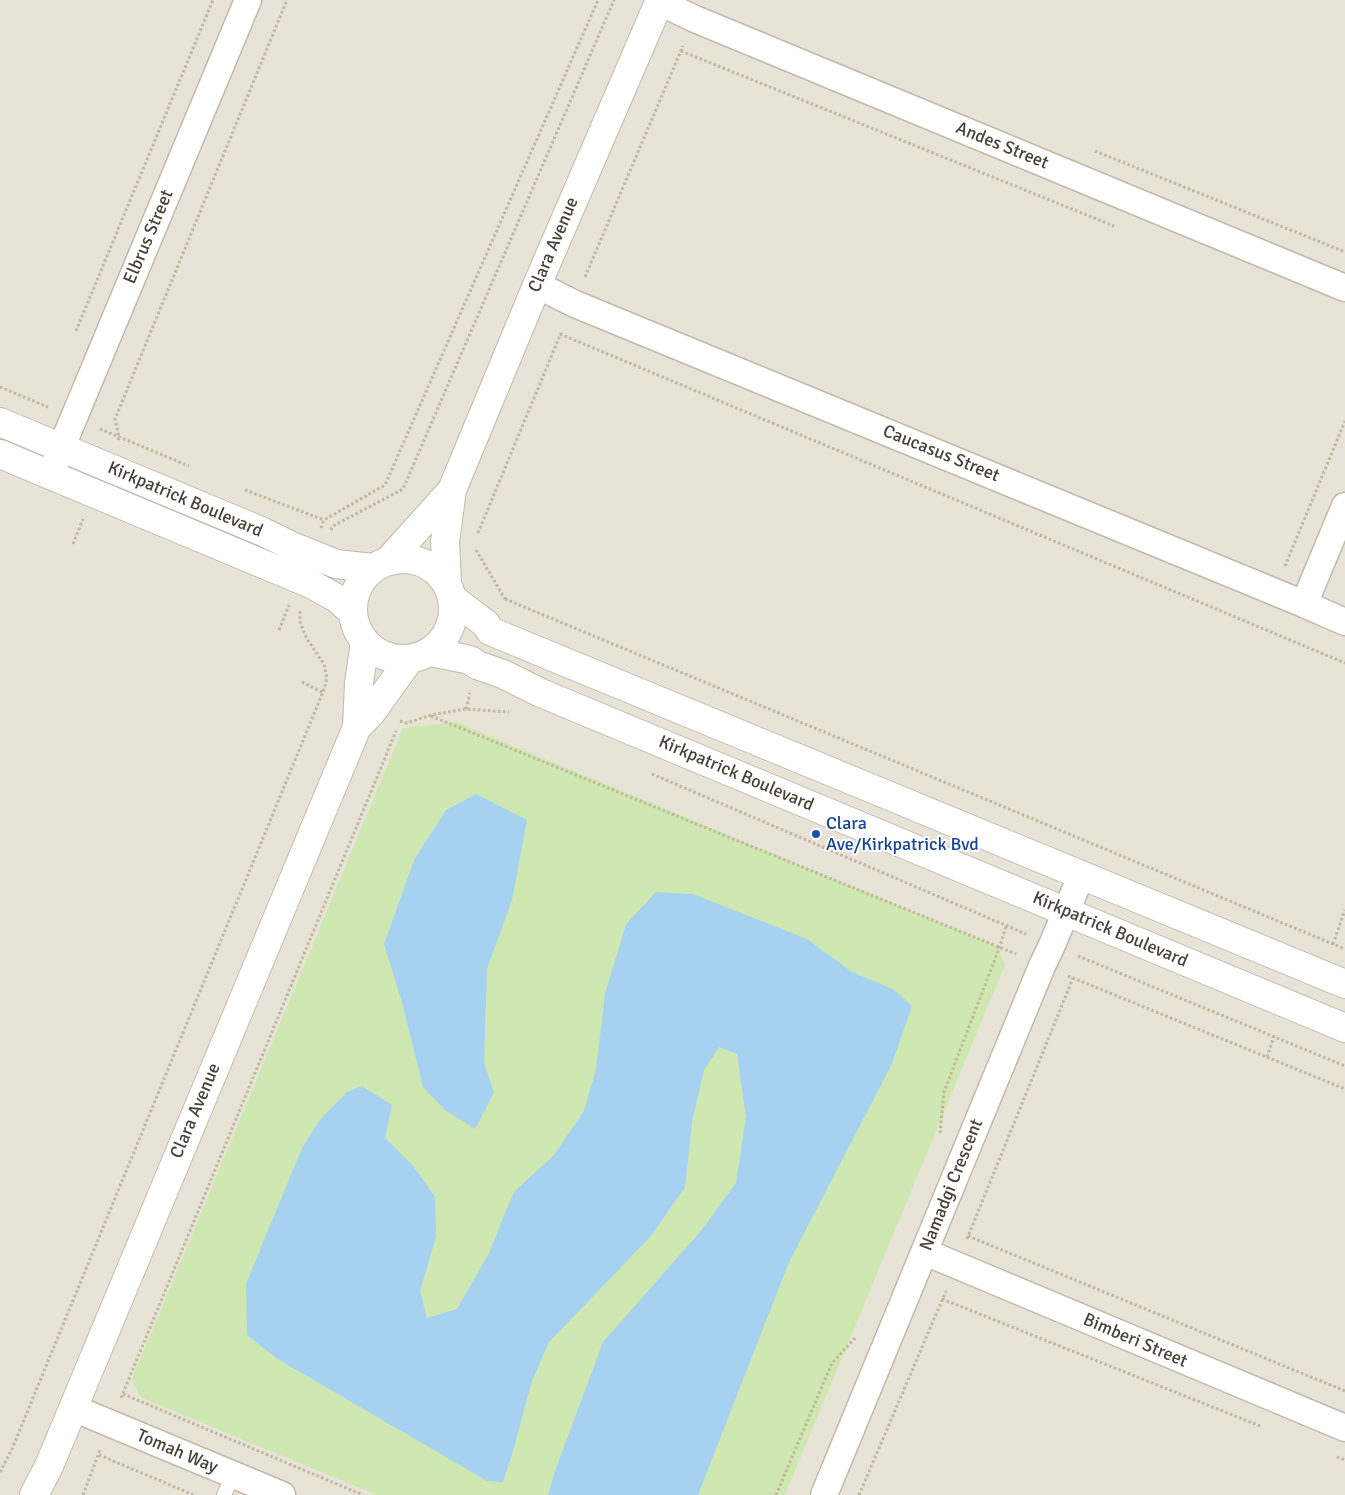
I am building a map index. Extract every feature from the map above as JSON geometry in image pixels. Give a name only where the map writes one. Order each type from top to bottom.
[{"type":"street","name":"Elbrus Street","points":[[50,475],[248,0]]},
{"type":"street","name":"Andes Street","points":[[658,1],[695,19],[1345,288]]},
{"type":"street","name":"Clara Avenue","points":[[450,591],[445,541],[452,490],[658,1]]},
{"type":"street","name":"Caucasus Street","points":[[537,285],[575,304],[1345,622]]},
{"type":"street","name":"Kirkpatrick Boulevard","points":[[0,422],[336,564],[381,564]]},
{"type":"street","name":"Kirkpatrick Boulevard","points":[[0,454],[306,581],[338,599],[352,612]]},
{"type":"street","name":"Clara Avenue","points":[[381,564],[452,490]]},
{"type":"street","points":[[1304,604],[1345,506]]},
{"type":"street","points":[[450,591],[454,616],[449,632],[439,646],[420,656],[393,659],[377,653],[365,642],[356,628],[352,612],[354,595],[362,580],[381,564],[405,558],[421,562],[436,570],[450,591],[486,624],[490,631],[1345,984]]},
{"type":"street","name":"Clara Avenue","points":[[34,1495],[49,1466],[356,727],[359,683],[365,642]]},
{"type":"street","name":"Kirkpatrick Boulevard","points":[[420,656],[470,660],[477,665],[503,674],[541,693],[1345,1028]]},
{"type":"street","name":"Clara Avenue","points":[[356,727],[371,713],[420,656]]},
{"type":"street","name":"Namadgi Crescent","points":[[824,1495],[1081,876]]},
{"type":"street","name":"Bimberi Street","points":[[925,1252],[1345,1428]]},
{"type":"street","name":"Tomah Way","points":[[73,1408],[111,1424],[228,1485],[282,1495]]},
{"type":"path","points":[[76,332],[214,0]]},
{"type":"path","points":[[106,466],[120,437],[115,419],[287,0]]},
{"type":"path","points":[[315,555],[324,520],[385,485],[598,0]]},
{"type":"path","points":[[315,555],[333,526],[403,489],[614,0]]},
{"type":"path","points":[[477,535],[560,334],[575,304],[695,19]]},
{"type":"path","points":[[681,51],[1114,226]]},
{"type":"path","points":[[560,334],[1345,663]]},
{"type":"path","points":[[0,387],[192,468]]},
{"type":"path","points":[[1285,566],[1345,421]]},
{"type":"path","points":[[238,487],[324,520]]},
{"type":"path","points":[[73,544],[94,493]]},
{"type":"path","points":[[473,544],[505,599],[1345,949]]},
{"type":"path","points":[[279,630],[306,581]]},
{"type":"path","points":[[0,1472],[12,1449],[323,692],[327,678],[324,664],[300,622],[300,610],[306,581]]},
{"type":"path","points":[[490,631],[505,599]]},
{"type":"path","points":[[466,709],[477,665]]},
{"type":"path","points":[[516,715],[507,712],[466,709],[431,716],[1000,946]]},
{"type":"path","points":[[83,1495],[396,730]]},
{"type":"path","points":[[652,774],[1006,926],[1047,955],[1345,1089]]},
{"type":"path","points":[[1333,944],[1345,910]]},
{"type":"path","points":[[939,1139],[944,1092],[1006,926]]},
{"type":"path","points":[[1047,955],[1345,1066]]},
{"type":"path","points":[[968,1236],[1345,1390]]},
{"type":"path","points":[[942,1299],[1263,1427]]},
{"type":"path","points":[[776,1495],[832,1363],[859,1334]]},
{"type":"path","points":[[123,1394],[363,1495]]},
{"type":"path","points":[[98,1455],[194,1495]]},
{"type":"path","points":[[1336,1456],[1345,1460]]},
{"type":"shaded area","points":[[0,0],[1345,0],[1345,1495],[0,1495]]},
{"type":"green space","points":[[456,722],[998,947],[1005,965],[785,1495],[377,1495],[140,1397],[132,1379],[403,728]]},
{"type":"water","points":[[476,794],[527,820],[512,900],[487,969],[484,1062],[494,1093],[475,1129],[445,1110],[423,1087],[401,999],[384,944],[414,860],[446,810]]},
{"type":"water","points":[[656,892],[693,894],[807,939],[852,972],[893,989],[912,1006],[892,1064],[789,1262],[698,1495],[548,1495],[555,1471],[603,1342],[700,1232],[736,1183],[746,1117],[737,1054],[719,1047],[704,1070],[692,1122],[685,1187],[651,1236],[549,1342],[532,1381],[503,1482],[487,1481],[276,1358],[247,1335],[246,1284],[302,1148],[320,1120],[347,1092],[362,1086],[392,1105],[385,1138],[414,1167],[435,1197],[436,1237],[420,1291],[427,1318],[457,1309],[488,1255],[514,1192],[554,1155],[584,1111],[596,1069],[605,994],[626,924]]},
{"type":"place","name":"Clara Ave/Kirkpatrick Bvd","points":[[816,834]]}]
